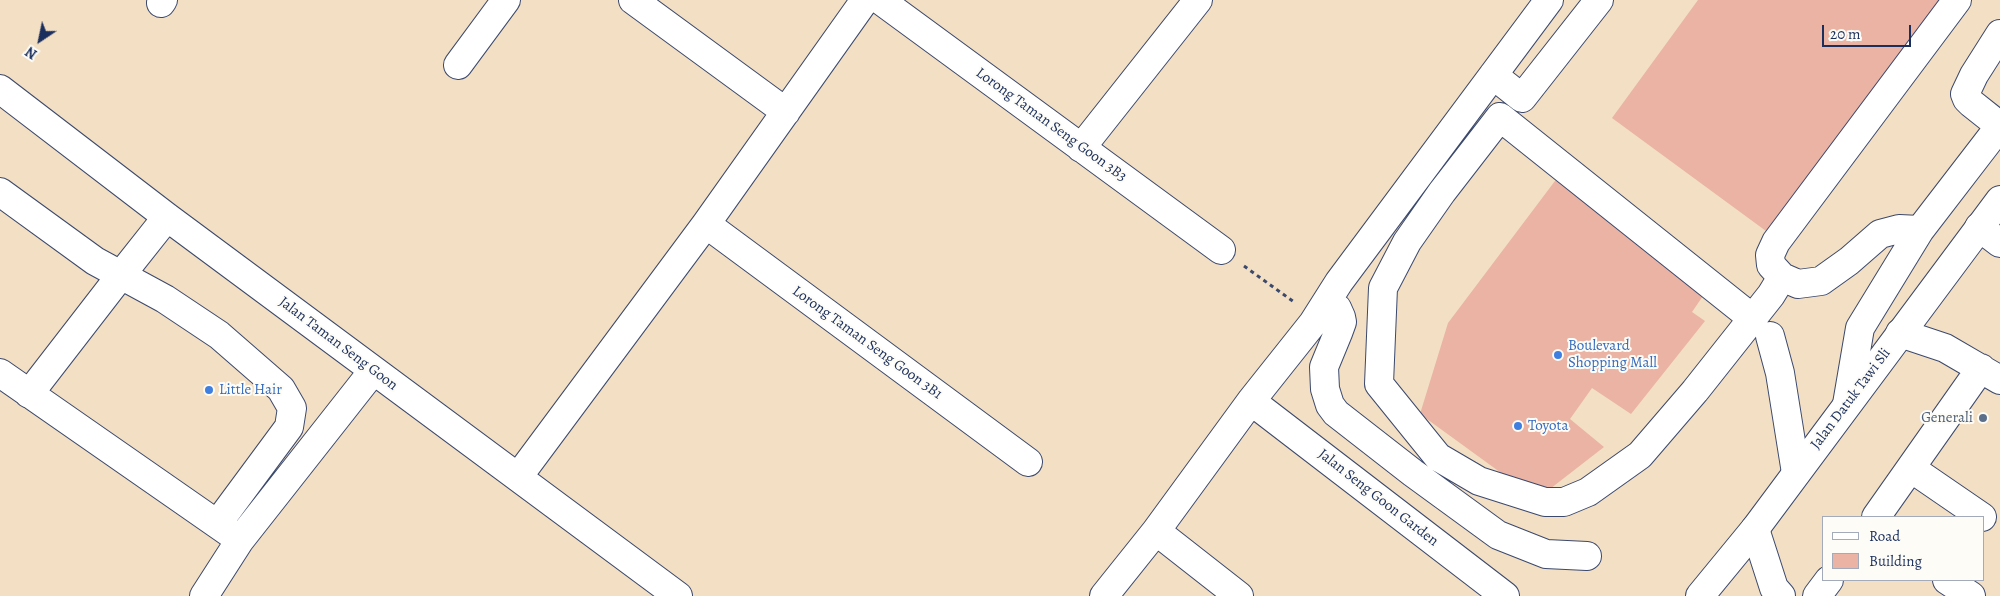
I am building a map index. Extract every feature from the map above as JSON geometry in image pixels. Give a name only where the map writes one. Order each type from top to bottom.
[{"type":"main road","points":[[458,65],[506,0]]},
{"type":"main road","points":[[633,0],[786,112]]},
{"type":"main road","points":[[518,477],[706,224],[865,0]]},
{"type":"main road","name":"Lorong Taman Seng Goon 3B3","points":[[880,0],[1221,250]]},
{"type":"main road","points":[[1081,148],[1198,0]]},
{"type":"main road","points":[[1104,596],[1156,531],[1251,401],[1322,310],[1339,282],[1549,0]]},
{"type":"main road","points":[[1493,75],[1522,98],[1599,0]]},
{"type":"main road","points":[[1920,230],[1899,229],[1880,234],[1849,261],[1821,281],[1798,284],[1782,277],[1771,265],[1770,255],[1776,242],[1957,0]]},
{"type":"main road","points":[[1847,404],[1860,328],[1920,230],[2000,126],[1967,100],[1965,94],[1974,74],[2000,34]]},
{"type":"main road","name":"Jalan Taman Seng Goon","points":[[0,89],[168,218],[678,596]]},
{"type":"main road","points":[[1782,277],[1771,295],[1761,327],[1695,391],[1640,455],[1588,492],[1564,502],[1545,502],[1479,481],[1438,457],[1379,384],[1383,288],[1407,242],[1442,192],[1500,117],[1761,327],[1780,373],[1796,474]]},
{"type":"main road","points":[[0,192],[95,260],[165,299],[219,335],[281,390],[292,408],[289,427],[218,524]]},
{"type":"main road","name":"Jalan Datuk Tawi Sli","points":[[1700,596],[1755,529],[1900,333],[1990,235],[2000,200]]},
{"type":"main road","points":[[29,394],[121,275],[168,218]]},
{"type":"main road","name":"Lorong Taman Seng Goon 3B1","points":[[706,224],[1028,462]]},
{"type":"main road","points":[[1322,310],[1337,308],[1342,322],[1324,367],[1325,389],[1330,405],[1336,412],[1413,473],[1498,535],[1546,554],[1587,556]]},
{"type":"main road","points":[[1877,516],[1912,468],[1951,409],[1990,374],[1945,348],[1900,333]]},
{"type":"main road","points":[[204,596],[240,540],[373,371]]},
{"type":"main road","points":[[0,373],[240,540]]},
{"type":"main road","name":"Jalan Seng Goon Garden","points":[[1251,401],[1505,596]]},
{"type":"main road","points":[[1912,468],[1980,516]]},
{"type":"main road","points":[[1985,519],[2000,530]]},
{"type":"main road","points":[[1755,529],[1774,588],[1781,596]]},
{"type":"main road","points":[[1156,531],[1239,596]]},
{"type":"main road","points":[[1818,596],[1829,581]]},
{"type":"main road","points":[[1948,581],[1971,596]]},
{"type":"path","points":[[1221,250],[1322,310]]},
{"type":"building","points":[[1698,0],[1940,0],[1766,231],[1612,118]]},
{"type":"building","name":"Boulevard Shopping Mall","points":[[1561,173],[1707,290],[1692,312],[1705,321],[1631,414],[1592,388],[1570,419],[1604,447],[1537,499],[1420,414],[1448,323]]},
{"type":"place","name":"Boulevard Shopping Mall","points":[[1558,355]]},
{"type":"place","name":"Little Hair","points":[[209,390]]},
{"type":"place","name":"Generali","points":[[1983,418]]},
{"type":"place","name":"Toyota","points":[[1518,426]]}]
